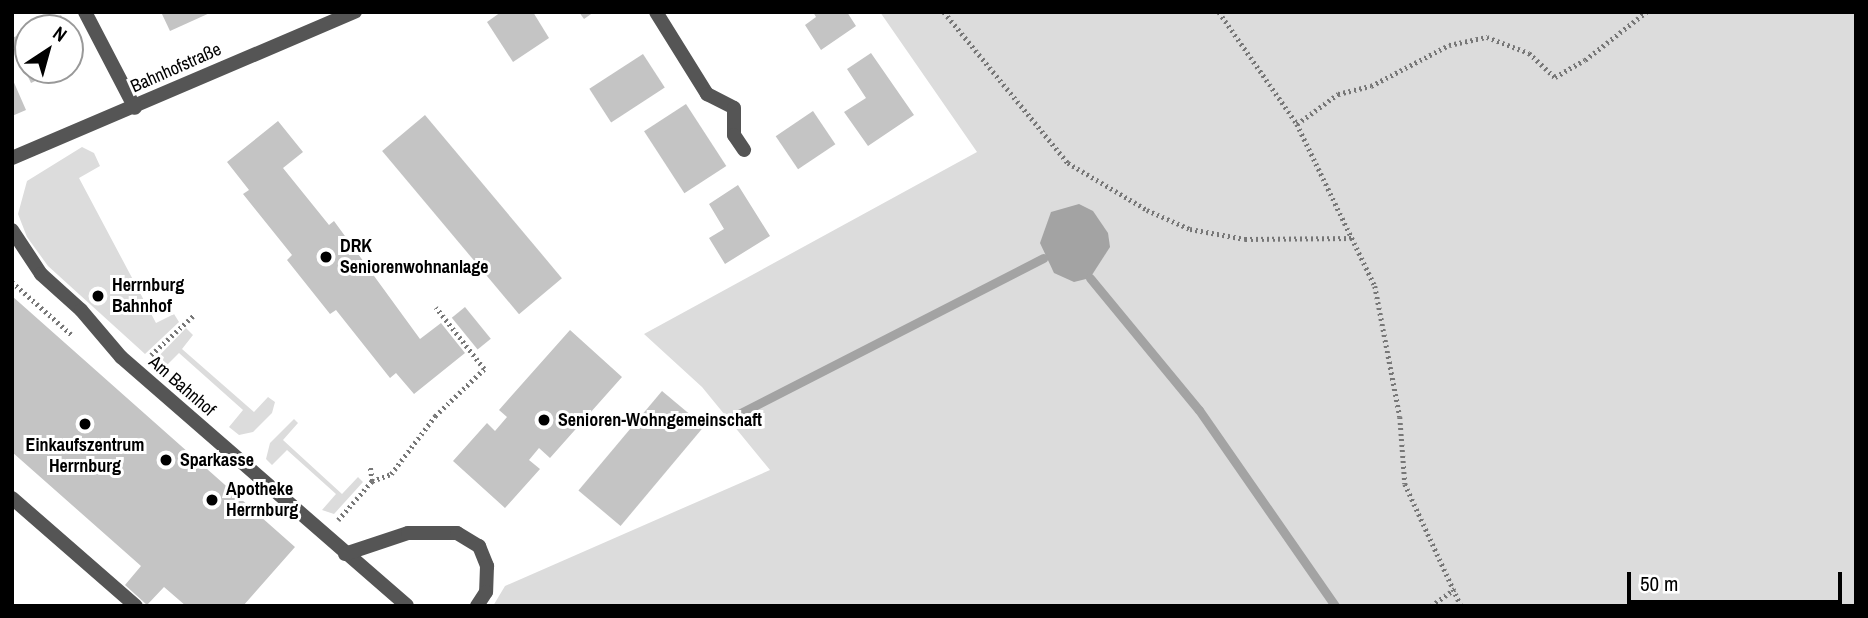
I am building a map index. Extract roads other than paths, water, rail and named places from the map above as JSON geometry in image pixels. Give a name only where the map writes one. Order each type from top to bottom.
[{"type":"street","points":[[85,12],[135,108]]},
{"type":"street","name":"Bahnhofstraße","points":[[12,158],[135,108],[355,12]]},
{"type":"street","points":[[656,12],[707,94],[734,108],[734,135],[744,150]]},
{"type":"street","name":"Am Bahnhof","points":[[12,230],[41,274],[81,310],[137,372],[407,606]]},
{"type":"street","points":[[12,498],[136,606]]},
{"type":"street","points":[[345,554],[408,533],[457,533],[479,546],[487,566],[486,592],[477,606]]},
{"type":"waterway","points":[[721,423],[1043,258]]},
{"type":"waterway","points":[[1090,278],[1199,410],[1335,606]]},
{"type":"place","name":"DRK Seniorenwohnanlage","points":[[326,257]]},
{"type":"place","name":"Herrnburg Bahnhof","points":[[98,296]]},
{"type":"place","name":"Senioren-Wohngemeinschaft","points":[[544,420]]},
{"type":"place","name":"Einkaufszentrum Herrnburg","points":[[85,424]]},
{"type":"place","name":"Sparkasse","points":[[166,460]]},
{"type":"place","name":"Apotheke Herrnburg","points":[[212,500]]}]
